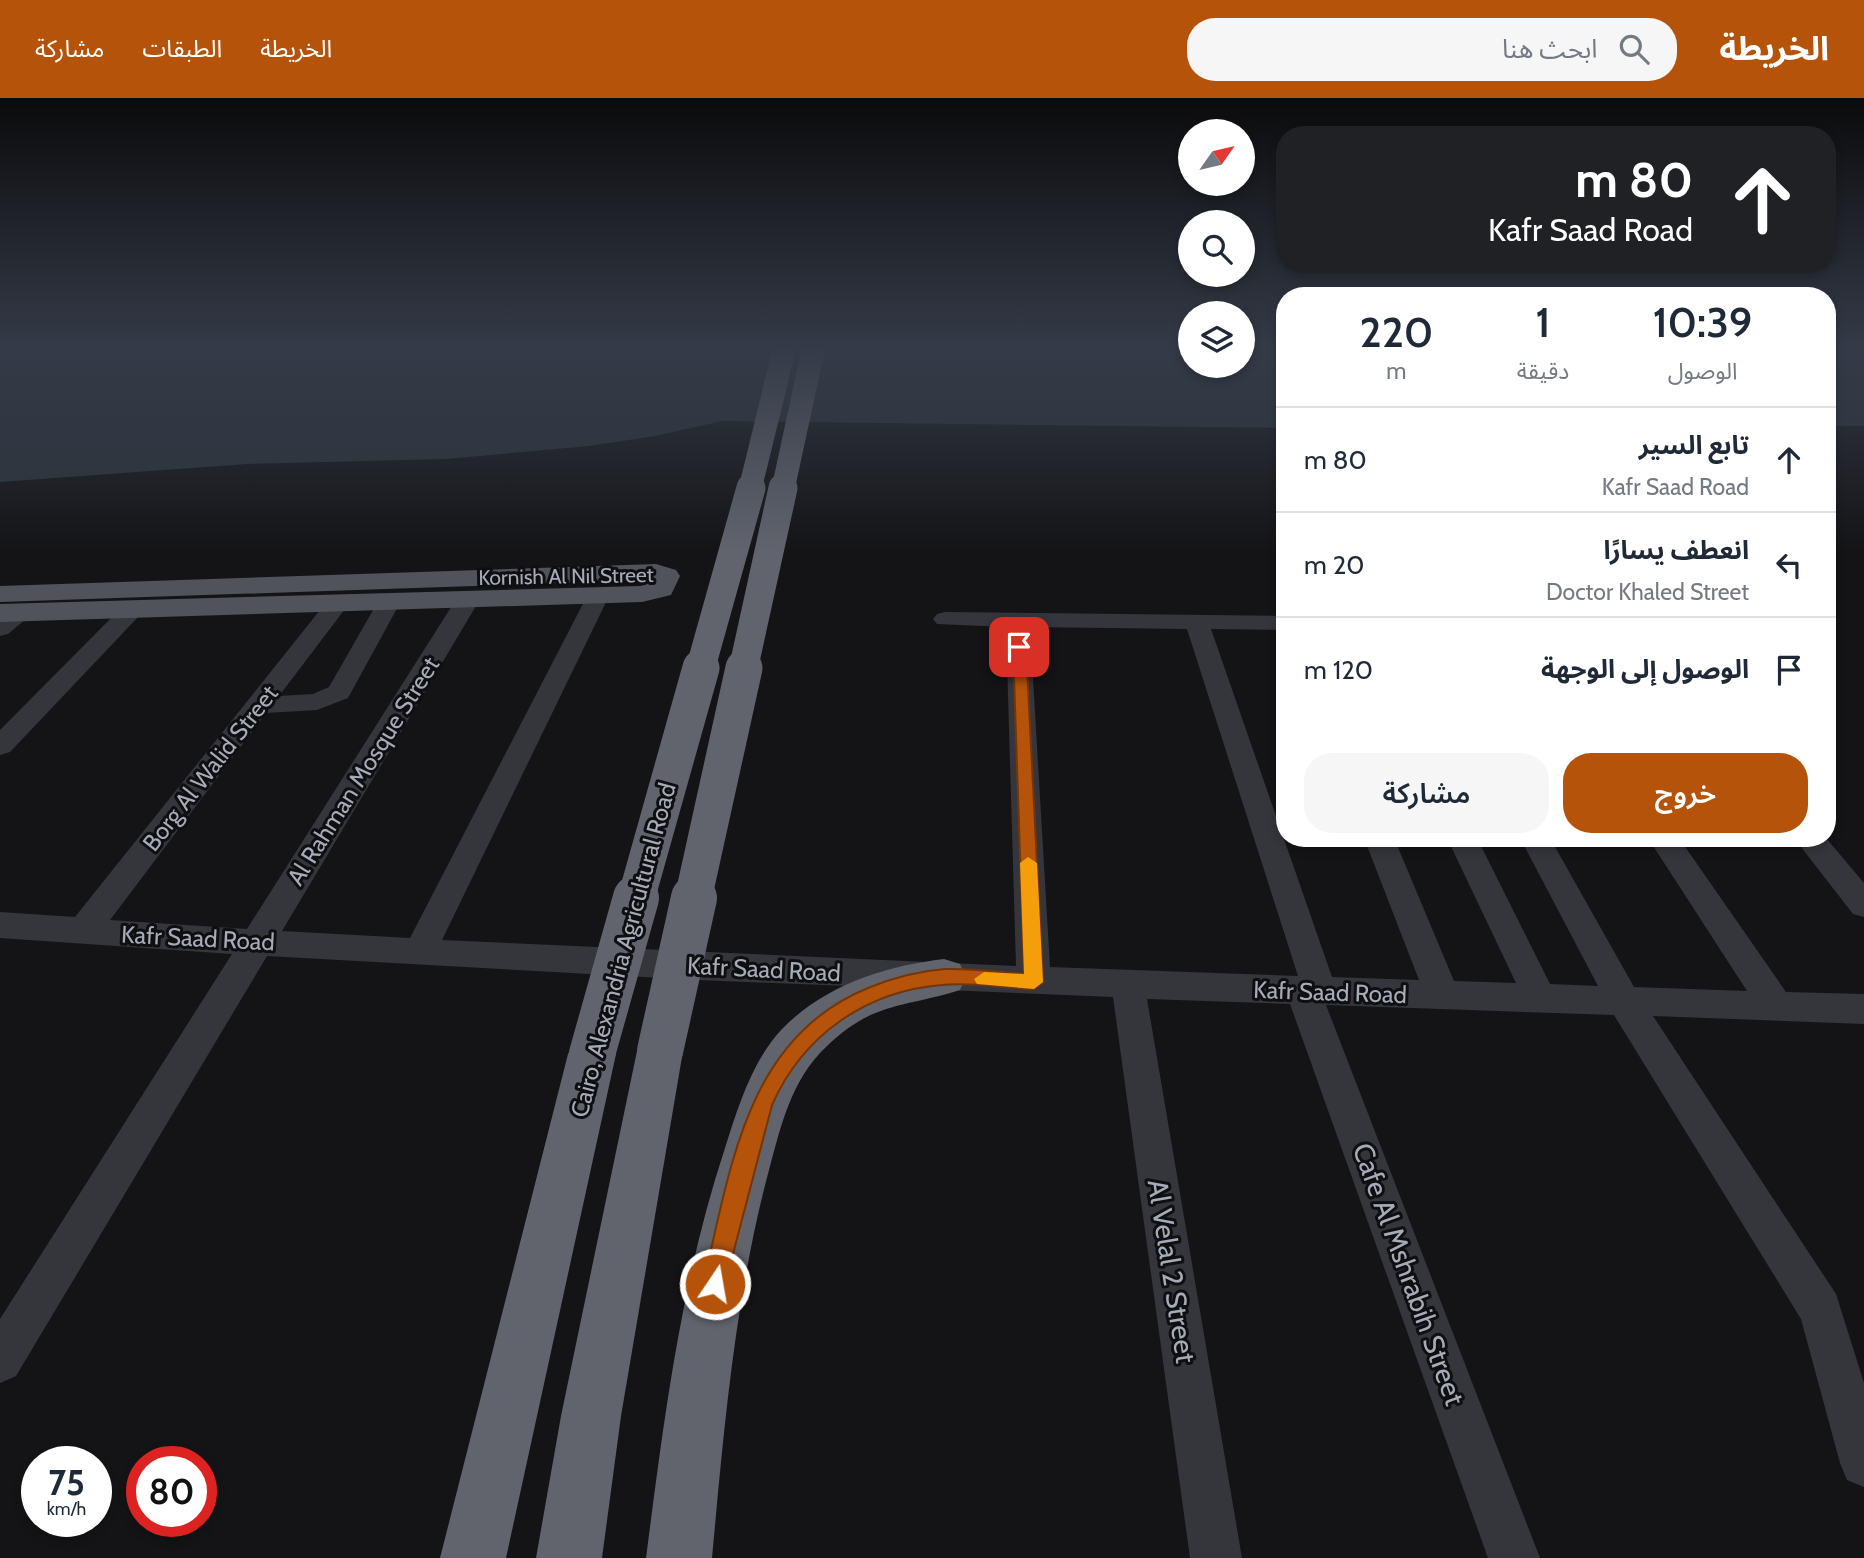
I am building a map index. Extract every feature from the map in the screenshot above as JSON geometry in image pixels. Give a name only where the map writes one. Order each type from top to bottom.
[{"type":"highway","name":"Cairo, Alexandria Agricultural Road","points":[[474,1558],[493,1464],[593,1054],[747,505],[769,414]]},
{"type":"highway","name":"Cairo, Alexandria Agricultural Road","points":[[569,1558],[591,1416],[660,1051],[799,414]]},
{"type":"highway","points":[[679,1558],[710,1304],[737,1186],[762,1105],[774,1078],[808,1033],[849,1004],[895,985],[944,977]]},
{"type":"main road","name":"Kornish Al Nil Street","points":[[656,572],[666,576],[661,589],[657,591],[598,596],[132,610],[8,609],[656,572]]},
{"type":"street","points":[[419,952],[598,596]]},
{"type":"street","name":"Al Rahman Mosque Street","points":[[0,1360],[467,601]]},
{"type":"street","points":[[259,705],[317,702],[339,692],[388,603]]},
{"type":"street","name":"Borg Al Walid Street","points":[[83,931],[336,605]]},
{"type":"street","points":[[0,746],[132,610]]},
{"type":"street","points":[[945,619],[1276,623]]},
{"type":"street","points":[[1018,620],[1034,982]]},
{"type":"street","name":"Cafe Al Mshrabih Street","points":[[1197,622],[1311,991],[1514,1558]]},
{"type":"street","points":[[1383,847],[1442,995]]},
{"type":"street","points":[[1466,847],[1541,998]]},
{"type":"street","points":[[1540,847],[1624,1001],[1820,1310],[1864,1463]]},
{"type":"street","points":[[1669,847],[1776,1006]]},
{"type":"street","points":[[1816,847],[1864,905]]},
{"type":"street","name":"Kafr Saad Road","points":[[0,925],[234,943],[258,942],[1034,982],[1864,1009]]},
{"type":"street","name":"Al Velal 2 Street","points":[[1128,985],[1216,1558]]},
{"type":"shaded area","points":[[0,414],[1276,414],[1276,428],[722,421],[655,436],[589,446],[446,459],[247,464],[0,482]]},
{"type":"shaded area","points":[[1836,414],[1864,414],[1864,426],[1836,426]]},
{"type":"slow traffic","points":[[984,979],[1034,982],[1028,863]]},
{"type":"route","points":[[715,1284],[737,1186],[762,1105],[774,1078],[808,1033],[849,1004],[872,993],[919,979],[944,977],[1034,982],[1019,647]]}]
